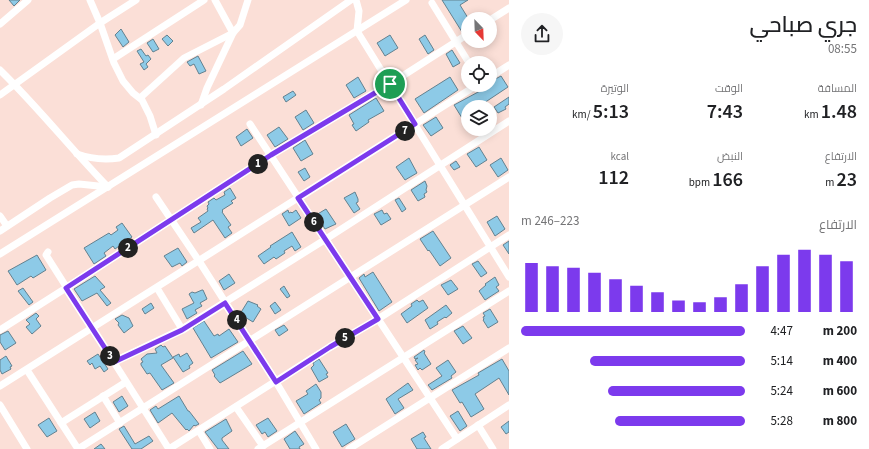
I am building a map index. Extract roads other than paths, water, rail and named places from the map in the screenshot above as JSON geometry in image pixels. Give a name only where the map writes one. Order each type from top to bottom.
[{"type":"street","points":[[0,24],[28,0]]},
{"type":"street","points":[[90,0],[123,81],[133,93],[140,98],[150,116],[156,135]]},
{"type":"street","points":[[0,94],[15,85],[100,23],[136,0]]},
{"type":"street","points":[[113,59],[204,0]]},
{"type":"street","points":[[215,0],[233,33]]},
{"type":"street","points":[[140,98],[184,58],[233,33],[240,26],[248,0]]},
{"type":"street","points":[[77,154],[86,158],[104,160],[119,158],[201,105],[351,0]]},
{"type":"street","points":[[356,0],[359,11],[357,31],[509,276]]},
{"type":"street","points":[[0,254],[406,0]]},
{"type":"street","points":[[432,3],[465,56]]},
{"type":"street","points":[[497,16],[509,8]]},
{"type":"street","points":[[201,105],[207,88],[233,33]]},
{"type":"street","points":[[0,330],[271,155],[390,84],[461,39]]},
{"type":"street","points":[[497,73],[509,65]]},
{"type":"street","points":[[0,70],[108,187]]},
{"type":"street","points":[[0,386],[466,92]]},
{"type":"street","points":[[114,362],[182,330],[509,121]]},
{"type":"street","points":[[250,124],[457,439]]},
{"type":"street","points":[[27,370],[78,449],[509,177]]},
{"type":"street","points":[[0,231],[72,185],[79,184],[108,187]]},
{"type":"street","points":[[156,197],[250,341],[316,449]]},
{"type":"street","points":[[0,216],[7,226]]},
{"type":"street","points":[[48,252],[46,255],[66,288],[169,449],[330,347],[378,319],[509,235]]},
{"type":"street","points":[[156,288],[182,330]]},
{"type":"street","points":[[236,407],[261,448],[509,291]]},
{"type":"street","points":[[349,449],[509,348]]},
{"type":"street","points":[[61,423],[126,382]]},
{"type":"street","points":[[103,396],[120,423]]},
{"type":"street","points":[[0,405],[27,449]]},
{"type":"street","points":[[442,449],[509,405]]},
{"type":"street","points":[[478,426],[493,449]]},
{"type":"street","points":[[198,431],[210,449]]}]
